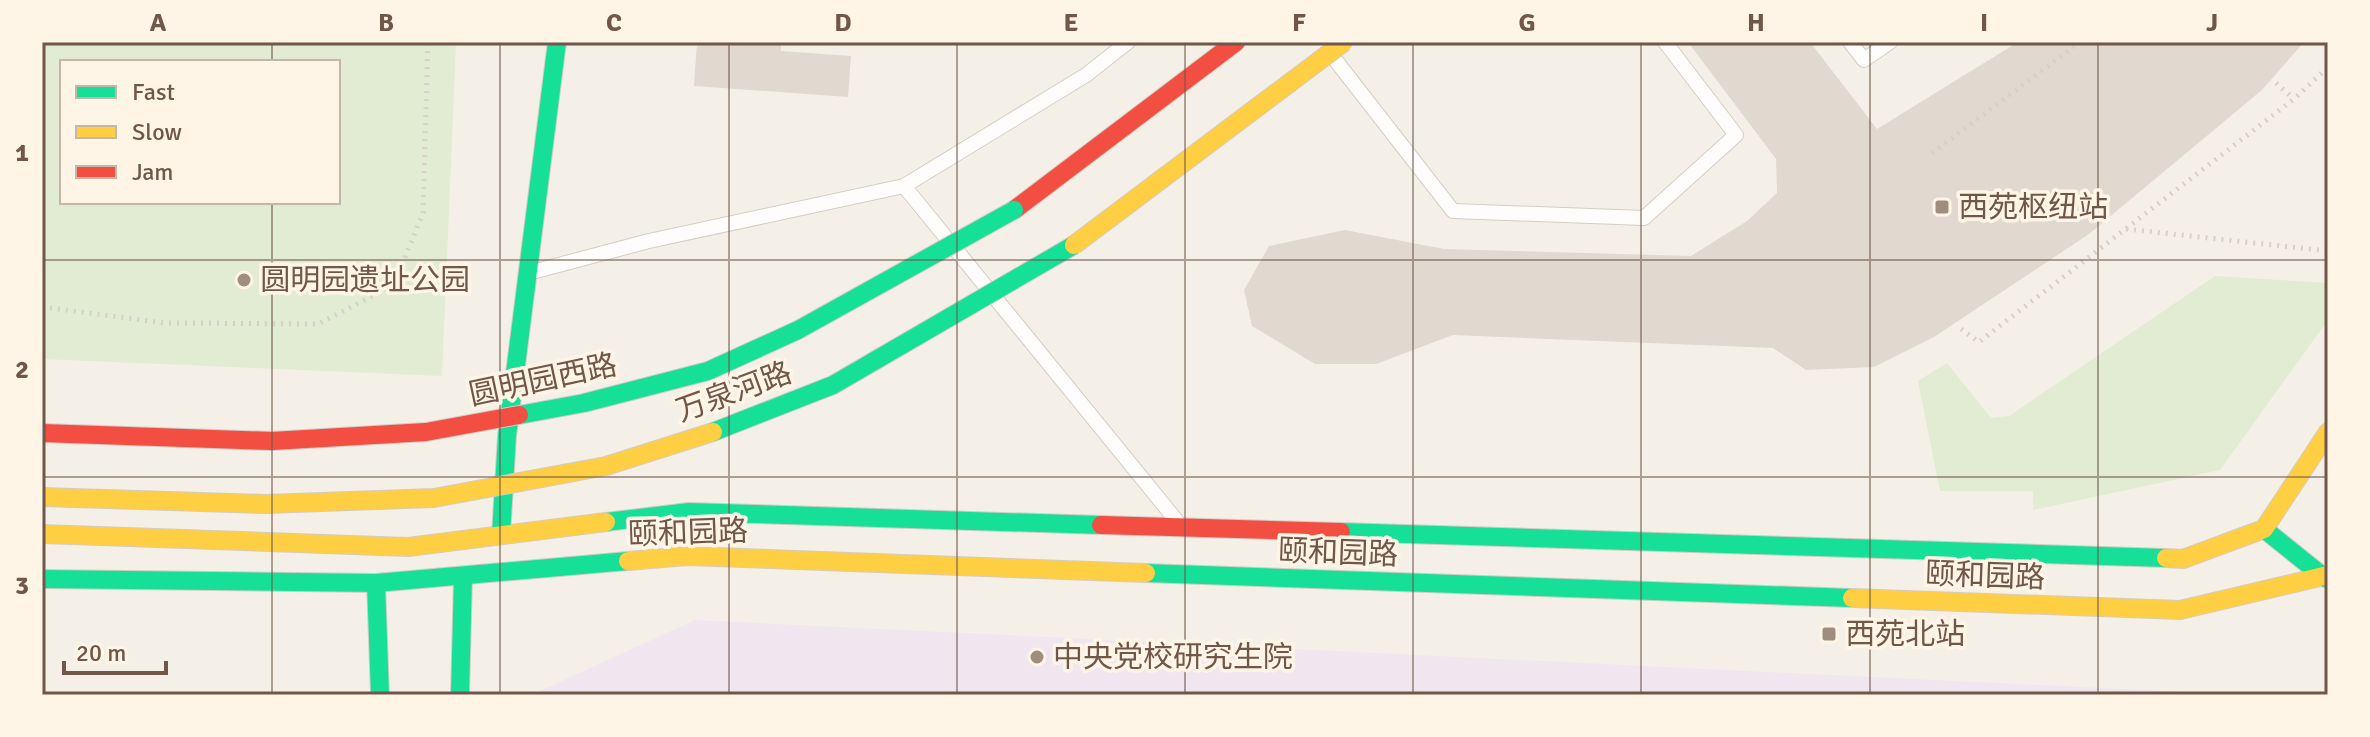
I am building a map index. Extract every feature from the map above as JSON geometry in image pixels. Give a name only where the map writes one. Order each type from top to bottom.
[{"type":"main road","points":[[460,695],[463,577],[501,535],[507,436],[557,42]]},
{"type":"main road","name":"圆明园西路","points":[[42,433],[287,440],[426,432],[584,403],[708,371],[798,330],[1014,210],[1236,42]]},
{"type":"main road","name":"万泉河路","points":[[42,497],[266,504],[434,498],[606,466],[735,425],[833,385],[1066,251],[1344,42]]},
{"type":"main road","points":[[2327,578],[2264,529],[2328,432]]},
{"type":"main road","name":"颐和园路","points":[[501,535],[689,512],[2183,559],[2264,529]]},
{"type":"main road","points":[[42,534],[408,547],[501,535]]},
{"type":"main road","points":[[42,579],[376,583],[501,535]]},
{"type":"main road","name":"颐和园路","points":[[376,583],[687,556],[2180,610],[2327,578]]},
{"type":"main road","points":[[376,583],[380,695]]},
{"type":"lane","points":[[528,273],[649,241],[904,186],[1086,75],[1128,42]]},
{"type":"lane","points":[[1321,42],[1453,211],[1644,218],[1736,135],[1665,42]]},
{"type":"lane","points":[[1850,42],[1864,60],[1890,42]]},
{"type":"lane","points":[[904,186],[1181,527]]},
{"type":"path","points":[[42,307],[165,323],[318,324],[394,285],[423,213],[428,42]]},
{"type":"path","points":[[1932,153],[2080,42]]},
{"type":"path","points":[[1961,329],[1979,342],[2294,99],[2328,67]]},
{"type":"path","points":[[2276,83],[2294,99]]},
{"type":"path","points":[[2126,229],[2328,251]]},
{"type":"shaded area","name":"中央党校研究生院","points":[[695,620],[2226,694],[2226,695],[531,695]]},
{"type":"green space","name":"圆明园遗址公园","points":[[42,42],[456,42],[442,376],[42,359]]},
{"type":"green space","points":[[2215,276],[2328,283],[2328,320],[2220,470],[2033,510],[2033,491],[1940,491],[1918,381],[1947,363],[1991,418],[2009,416]]},
{"type":"building","points":[[697,42],[781,42],[781,51],[851,56],[848,97],[694,86]]},
{"type":"building","name":"西苑枢纽站","points":[[1688,42],[1810,42],[1877,129],[2018,42],[2304,42],[2262,90],[2089,234],[1934,337],[1874,367],[1806,370],[1773,348],[1453,335],[1376,364],[1315,364],[1252,326],[1244,290],[1269,246],[1345,230],[1444,249],[1691,256],[1747,221],[1777,193],[1776,159]]},
{"type":"traffic: fast","points":[[501,535],[507,436],[557,42]]},
{"type":"traffic: fast","points":[[519,415],[584,403],[708,371],[798,330],[1014,210]]},
{"type":"traffic: fast","points":[[713,432],[833,385],[1074,245]]},
{"type":"traffic: fast","points":[[606,522],[689,512],[1101,525]]},
{"type":"traffic: fast","points":[[2264,529],[2325,578]]},
{"type":"traffic: fast","points":[[1341,532],[2166,558]]},
{"type":"traffic: fast","points":[[42,579],[376,583],[628,561]]},
{"type":"traffic: fast","points":[[1146,573],[1852,598]]},
{"type":"traffic: fast","points":[[460,695],[463,577]]},
{"type":"traffic: fast","points":[[376,583],[380,695]]},
{"type":"traffic: slow","points":[[1074,245],[1344,42]]},
{"type":"traffic: slow","points":[[42,497],[266,504],[434,498],[606,466],[713,432]]},
{"type":"traffic: slow","points":[[2166,558],[2183,559],[2264,529],[2328,432]]},
{"type":"traffic: slow","points":[[42,534],[408,547],[606,522]]},
{"type":"traffic: slow","points":[[628,561],[687,556],[1146,573]]},
{"type":"traffic: slow","points":[[1852,598],[2180,610],[2328,575]]},
{"type":"traffic: jam","points":[[1014,210],[1236,42]]},
{"type":"traffic: jam","points":[[42,433],[272,441],[426,432],[519,415]]},
{"type":"traffic: jam","points":[[1101,525],[1341,532]]},
{"type":"place","name":"西苑枢纽站","points":[[1942,207]]},
{"type":"place","name":"圆明园遗址公园","points":[[244,280]]},
{"type":"place","name":"西苑北站","points":[[1829,634]]},
{"type":"place","name":"中央党校研究生院","points":[[1037,657]]}]
